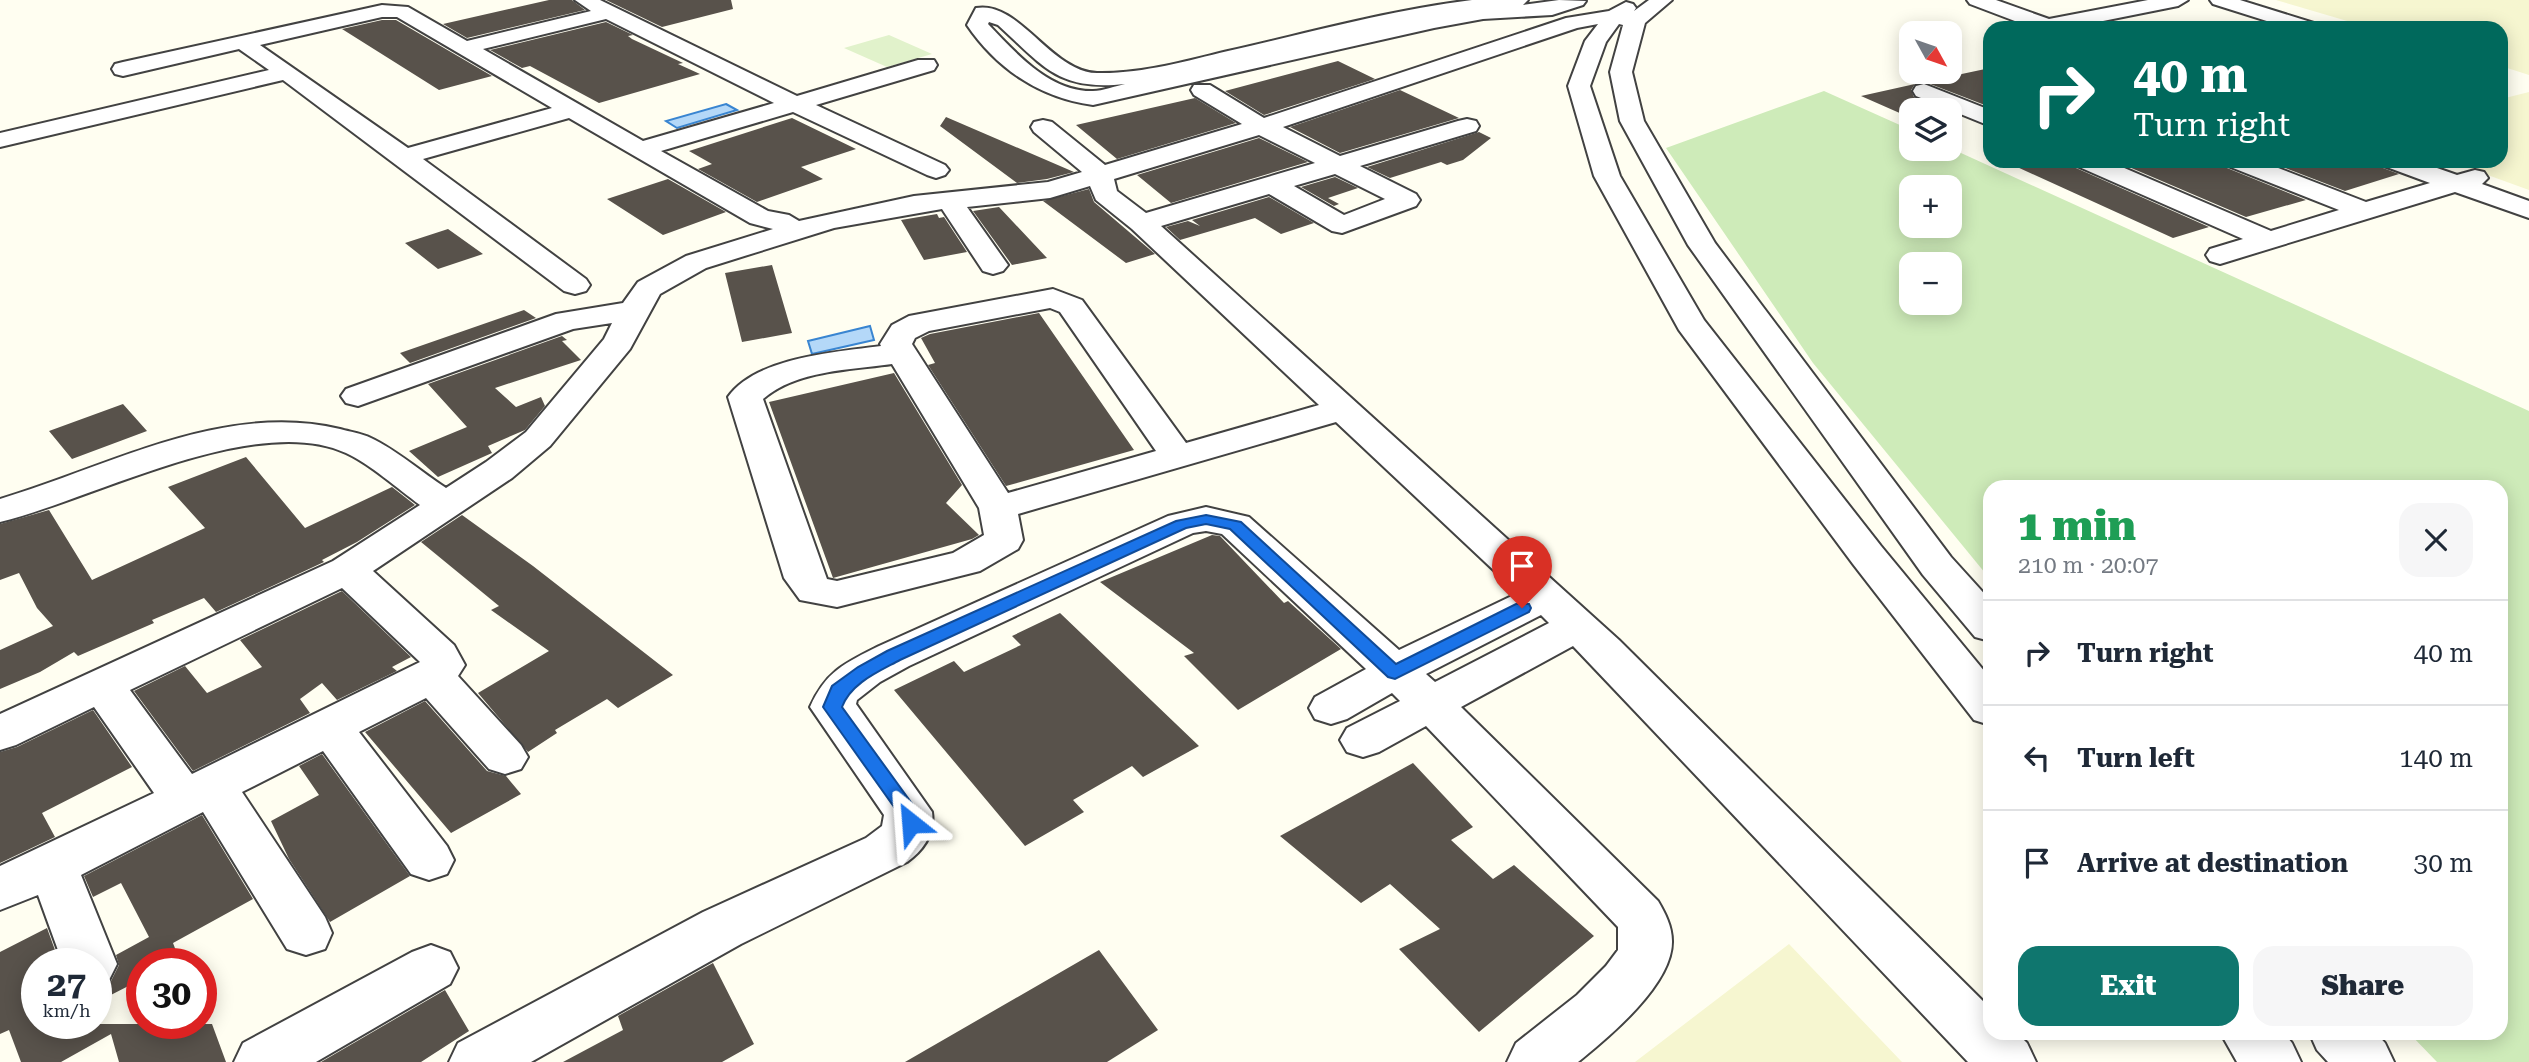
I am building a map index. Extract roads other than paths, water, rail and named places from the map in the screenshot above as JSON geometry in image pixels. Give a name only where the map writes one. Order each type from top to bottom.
[{"type":"street","points":[[585,0],[716,68],[797,103],[943,185],[1033,193],[1261,126],[1573,22],[1629,12],[1661,0]]},
{"type":"street","points":[[1077,112],[1060,94],[1042,85],[1011,59],[977,25],[976,6],[1006,21],[1062,71],[1098,80],[1157,74],[1352,29],[1456,8],[1518,0]]},
{"type":"street","points":[[1077,112],[1093,98],[1122,94],[1458,18],[1578,0]]},
{"type":"street","points":[[1952,0],[2008,21]]},
{"type":"street","points":[[1977,0],[2031,21]]},
{"type":"street","points":[[2075,21],[2178,0]]},
{"type":"street","points":[[2220,0],[2288,21]]},
{"type":"street","points":[[1544,4],[1562,20],[1573,22]]},
{"type":"street","points":[[123,69],[394,10],[401,11],[778,227]]},
{"type":"street","points":[[2127,10],[2160,21]]},
{"type":"street","points":[[1629,12],[1621,72],[1632,121],[1702,245],[1937,566],[1983,620]]},
{"type":"street","points":[[1629,12],[1596,41],[1579,86],[1607,176],[1690,323],[1867,555],[1983,700]]},
{"type":"street","points":[[463,48],[606,13]]},
{"type":"street","points":[[244,43],[404,157],[509,239],[575,285]]},
{"type":"street","points":[[1340,53],[1202,90],[1052,115],[1043,127],[1099,173],[1105,194],[1142,223],[1578,625],[1983,1038]]},
{"type":"street","points":[[643,149],[926,65]]},
{"type":"street","points":[[0,140],[286,73]]},
{"type":"street","points":[[1202,90],[1261,126],[1408,200],[1342,225],[1271,184]]},
{"type":"street","points":[[1924,91],[1983,116]]},
{"type":"street","points":[[404,157],[573,110]]},
{"type":"street","points":[[1142,223],[1467,126]]},
{"type":"street","points":[[2102,168],[2267,239]]},
{"type":"street","points":[[2255,168],[2362,210]]},
{"type":"street","points":[[2419,168],[2529,198]]},
{"type":"street","points":[[2441,168],[2529,210]]},
{"type":"street","points":[[2220,255],[2362,210],[2466,181]]},
{"type":"street","points":[[0,733],[347,570],[499,470],[538,439],[619,342],[633,311],[649,288],[695,262],[778,227],[901,206],[943,185]]},
{"type":"street","points":[[943,185],[993,265]]},
{"type":"street","points":[[902,353],[789,372],[754,386],[745,397],[803,578],[814,591],[836,594],[966,562],[1004,540],[999,508],[902,353],[896,344],[903,332],[920,323],[1053,298],[1071,306],[1178,457]]},
{"type":"street","points":[[358,396],[567,321],[633,311]]},
{"type":"street","points":[[999,508],[1343,409]]},
{"type":"street","points":[[0,512],[195,447],[245,433],[284,432],[321,435],[358,445],[444,504]]},
{"type":"street","points":[[478,1062],[722,928],[884,852],[905,837],[911,823],[908,812],[832,707],[839,691],[865,671],[1182,524],[1206,519],[1235,525],[1430,703],[1640,916],[1646,929],[1644,952],[1627,983],[1536,1062]]},
{"type":"street","points":[[0,889],[52,866],[432,676],[443,666],[439,655],[347,570]]},
{"type":"street","points":[[1331,708],[1546,596]]},
{"type":"street","points":[[1363,740],[1578,625]]},
{"type":"street","points":[[432,676],[505,757]]},
{"type":"street","points":[[103,686],[198,792],[306,933]]},
{"type":"street","points":[[330,727],[429,860]]},
{"type":"street","points":[[52,866],[84,948]]},
{"type":"street","points":[[263,1062],[431,968]]},
{"type":"street","points":[[1985,1040],[2007,1062]]},
{"type":"street","points":[[2254,1040],[2272,1062]]},
{"type":"street","points":[[2344,1040],[2365,1062]]},
{"type":"water","points":[[726,104],[737,110],[677,128],[666,121]]},
{"type":"water","points":[[870,326],[874,340],[812,354],[808,341]]}]
